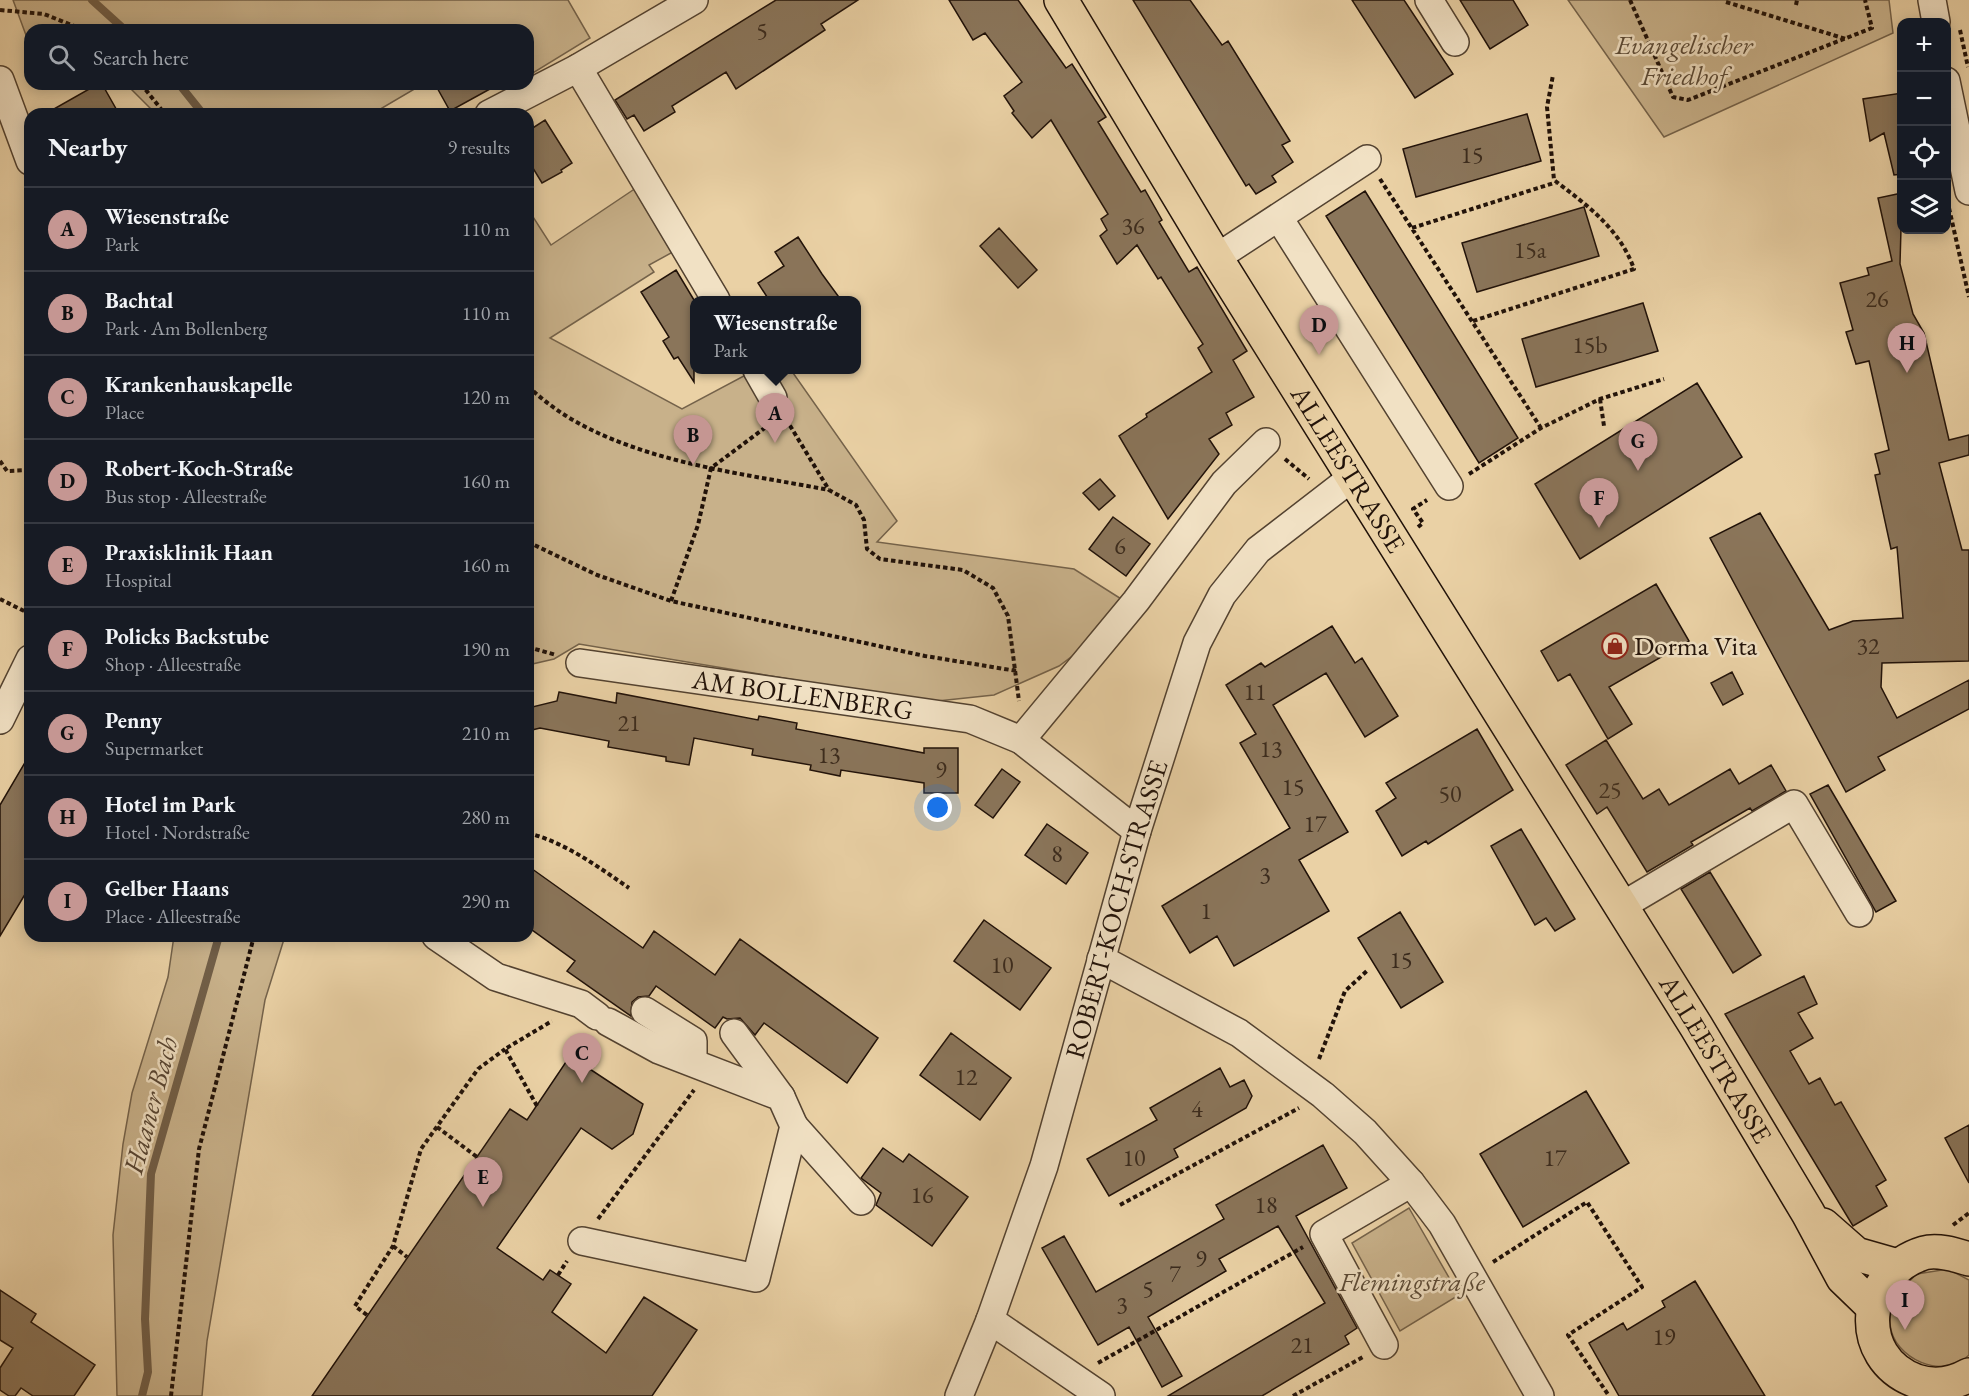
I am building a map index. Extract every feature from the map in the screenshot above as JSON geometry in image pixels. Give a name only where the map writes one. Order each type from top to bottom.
[{"type":"main road","name":"ALLEESTRASSE","points":[[1061,0],[1216,258],[1696,1026],[1808,1213],[1843,1278],[1872,1306]]},
{"type":"main road","name":"ALLEESTRASSE","points":[[1808,1213],[1856,1254],[1898,1266]]},
{"type":"main road","points":[[1958,1384],[1904,1385],[1882,1355],[1873,1331],[1872,1306],[1882,1284],[1898,1266],[1962,1236]]},
{"type":"street","points":[[501,108],[579,68],[694,0]]},
{"type":"street","points":[[1429,0],[1455,42]]},
{"type":"street","points":[[1932,0],[1944,18]]},
{"type":"street","points":[[579,68],[714,296]]},
{"type":"street","points":[[0,80],[24,145]]},
{"type":"street","points":[[1951,123],[1958,196]]},
{"type":"street","points":[[1216,258],[1368,159]]},
{"type":"street","points":[[1279,218],[1449,486]]},
{"type":"street","points":[[760,374],[778,406]]},
{"type":"street","points":[[1021,740],[1136,601],[1224,483],[1266,442]]},
{"type":"street","name":"ROBERT-KOCH-STRASSE","points":[[959,1396],[990,1320],[1044,1166],[1137,831],[1197,643],[1222,595],[1258,550],[1354,476]]},
{"type":"street","name":"AM BOLLENBERG","points":[[580,663],[970,718],[1021,740],[1137,831]]},
{"type":"street","points":[[0,720],[24,671]]},
{"type":"street","points":[[1620,907],[1794,804],[1859,913]]},
{"type":"street","points":[[445,942],[496,977],[595,1014],[659,1050],[781,1097]]},
{"type":"street","points":[[1101,960],[1239,1033],[1316,1090],[1365,1132],[1411,1183],[1442,1224],[1540,1396]]},
{"type":"street","points":[[645,1011],[693,1041],[701,1065]]},
{"type":"street","points":[[734,1033],[781,1097],[795,1126],[861,1201]]},
{"type":"street","points":[[582,1241],[756,1278],[795,1126]]},
{"type":"street","points":[[1384,1345],[1324,1234],[1411,1183]]},
{"type":"street","points":[[990,1320],[1101,1396]]},
{"type":"path","points":[[1630,0],[1673,97],[1688,100],[1872,28],[1865,0]]},
{"type":"path","points":[[1724,1],[1846,39]]},
{"type":"path","points":[[0,10],[44,15],[68,24]]},
{"type":"path","points":[[1951,31],[1969,74]]},
{"type":"path","points":[[1473,321],[1634,269],[1629,254],[1603,219],[1554,180],[1547,107],[1553,75]]},
{"type":"path","points":[[146,90],[160,108]]},
{"type":"path","points":[[1368,159],[1541,428]]},
{"type":"path","points":[[1412,228],[1557,182]]},
{"type":"path","points":[[1958,196],[1969,297]]},
{"type":"path","points":[[1423,524],[1413,509],[1541,428],[1600,399],[1664,379]]},
{"type":"path","points":[[534,392],[545,402],[624,444],[711,468],[829,490],[856,505],[864,520],[867,549],[880,559],[963,570],[993,588],[1008,616],[1017,671],[1021,740]]},
{"type":"path","points":[[1600,399],[1604,426]]},
{"type":"path","points":[[671,601],[698,525],[711,468],[778,406],[829,490]]},
{"type":"path","points":[[1266,442],[1327,495]]},
{"type":"path","points":[[0,461],[7,471],[24,470]]},
{"type":"path","points":[[534,545],[597,575],[671,601],[925,656],[1017,671]]},
{"type":"path","points":[[0,598],[24,611]]},
{"type":"path","points":[[534,835],[549,839],[579,855],[629,888]]},
{"type":"path","points":[[171,1396],[199,1149],[252,942]]},
{"type":"path","points":[[1120,1205],[1316,1090],[1345,991],[1368,970]]},
{"type":"path","points":[[367,1315],[356,1306],[393,1246],[421,1149],[478,1069],[505,1049],[595,1014]]},
{"type":"path","points":[[505,1049],[537,1106]]},
{"type":"path","points":[[582,1241],[701,1065]]},
{"type":"path","points":[[436,1126],[477,1157]]},
{"type":"path","points":[[1472,1275],[1587,1202],[1642,1287],[1568,1335],[1609,1396]]},
{"type":"path","points":[[1962,1236],[1969,1213]]},
{"type":"path","points":[[1074,1377],[1324,1234]]},
{"type":"path","points":[[393,1246],[407,1257]]},
{"type":"path","points":[[1293,1396],[1384,1345]]},
{"type":"green space","points":[[13,0],[568,0],[590,38],[534,72],[534,24],[24,24],[24,30]]},
{"type":"green space","name":"Evangelischer Friedhof","points":[[1568,0],[1889,0],[1893,33],[1664,137]]},
{"type":"green space","points":[[132,90],[413,90],[382,108],[150,108]]},
{"type":"green space","points":[[642,184],[682,247],[649,265],[654,272],[550,338],[682,409],[748,374],[794,374],[897,521],[877,542],[1074,569],[1126,602],[1087,645],[1059,666],[994,695],[928,702],[579,644],[554,659],[534,664],[534,218],[551,245]]},
{"type":"green space","points":[[173,942],[283,942],[265,1000],[207,1341],[202,1396],[117,1396],[113,1235],[123,1144],[132,1093],[168,977]]},
{"type":"green space","name":"Flemingstraße","points":[[1409,1208],[1459,1295],[1400,1331],[1352,1243]]},
{"type":"green space","points":[[1948,1269],[1969,1280],[1969,1355],[1959,1363],[1934,1366],[1910,1356],[1900,1347],[1893,1336],[1890,1324],[1891,1313],[1894,1295],[1917,1274]]},
{"type":"building","points":[[776,0],[858,0],[821,24],[825,30],[736,89],[726,72],[672,106],[675,112],[644,131],[634,115],[627,119],[615,100]]},
{"type":"building","points":[[949,0],[1018,0],[1066,68],[1072,64],[1106,117],[1098,122],[1141,192],[1145,190],[1162,220],[1159,222],[1189,272],[1197,267],[1247,351],[1233,360],[1254,397],[1226,413],[1232,425],[1209,439],[1219,454],[1168,519],[1119,436],[1147,417],[1146,414],[1212,372],[1198,348],[1203,344],[1161,277],[1158,279],[1137,245],[1117,264],[1100,236],[1107,230],[1101,219],[1108,214],[1051,120],[1032,138],[1012,113],[1014,111],[1004,96],[1022,82],[985,33],[973,40]]},
{"type":"building","points":[[1133,0],[1190,0],[1222,45],[1228,41],[1290,141],[1282,145],[1293,162],[1272,176],[1276,182],[1256,194],[1249,184],[1246,186]]},
{"type":"building","points":[[1352,0],[1404,0],[1453,74],[1415,98]]},
{"type":"building","points":[[1460,0],[1513,0],[1528,25],[1490,49]]},
{"type":"building","points":[[87,90],[105,90],[116,108],[56,108]]},
{"type":"building","points":[[438,90],[488,90],[455,108],[448,108]]},
{"type":"building","points":[[1897,94],[1897,175],[1894,175],[1884,133],[1870,141],[1863,99]]},
{"type":"building","points":[[1527,114],[1541,161],[1416,197],[1403,149]]},
{"type":"building","points":[[545,120],[572,163],[561,170],[562,172],[542,183],[534,170],[534,127]]},
{"type":"building","points":[[1365,191],[1518,438],[1479,463],[1326,216]]},
{"type":"building","points":[[1897,194],[1897,234],[1901,234],[1900,264],[1913,314],[1924,333],[1949,440],[1969,435],[1969,455],[1939,463],[1962,550],[1969,550],[1969,661],[1882,663],[1881,687],[1897,718],[1969,680],[1969,709],[1878,757],[1885,770],[1846,792],[1710,538],[1760,513],[1829,630],[1853,621],[1903,618],[1897,547],[1891,549],[1875,475],[1880,474],[1875,454],[1889,450],[1869,361],[1856,364],[1846,332],[1853,330],[1840,283],[1869,275],[1867,268],[1892,261],[1878,198]]},
{"type":"building","points":[[1584,207],[1599,256],[1477,292],[1462,243]]},
{"type":"building","points":[[999,228],[1037,270],[1018,288],[980,246]]},
{"type":"building","points":[[798,237],[838,296],[766,296],[758,283],[784,266],[775,252]]},
{"type":"building","points":[[676,270],[692,296],[690,374],[694,374],[694,382],[678,357],[674,359],[663,341],[669,337],[641,292]]},
{"type":"building","points":[[1643,303],[1658,351],[1536,387],[1522,339]]},
{"type":"building","points":[[1697,383],[1742,457],[1580,559],[1535,484]]},
{"type":"building","points":[[1100,479],[1115,496],[1099,510],[1083,493]]},
{"type":"building","points":[[1113,517],[1150,544],[1126,576],[1089,549]]},
{"type":"building","name":"Dorma Vita","points":[[1656,584],[1689,641],[1609,687],[1632,724],[1608,739],[1570,674],[1558,681],[1541,651]]},
{"type":"building","points":[[1332,626],[1355,663],[1362,658],[1398,716],[1365,737],[1326,673],[1273,705],[1348,832],[1299,860],[1329,911],[1234,966],[1217,936],[1190,953],[1162,906],[1290,828],[1240,743],[1256,734],[1226,685],[1261,663],[1265,667]]},
{"type":"building","points":[[1732,672],[1743,694],[1723,705],[1711,683]]},
{"type":"building","points":[[559,692],[616,703],[617,693],[758,720],[759,716],[797,723],[796,729],[924,753],[924,748],[958,748],[958,793],[924,793],[924,783],[841,770],[840,776],[810,770],[811,765],[752,755],[753,749],[694,738],[689,765],[666,761],[666,757],[608,747],[609,741],[540,728],[534,730],[534,707],[557,701]]},
{"type":"building","points":[[1477,729],[1513,790],[1428,844],[1426,841],[1402,856],[1376,811],[1396,798],[1386,783]]},
{"type":"building","points":[[1606,740],[1643,799],[1659,789],[1669,805],[1730,769],[1739,784],[1771,765],[1786,791],[1752,811],[1750,808],[1691,842],[1693,845],[1647,872],[1607,807],[1597,814],[1566,765]]},
{"type":"building","points":[[24,764],[24,896],[0,936],[0,805]]},
{"type":"building","points":[[1002,769],[1020,782],[993,818],[975,805]]},
{"type":"building","points":[[1828,785],[1896,901],[1876,912],[1810,794]]},
{"type":"building","points":[[1047,824],[1088,853],[1066,884],[1025,855]]},
{"type":"building","points":[[1521,829],[1575,919],[1555,931],[1546,918],[1535,925],[1491,846]]},
{"type":"building","points":[[534,870],[643,948],[654,931],[715,975],[740,939],[878,1038],[847,1083],[764,1023],[755,1035],[740,1018],[723,1017],[715,1028],[656,986],[649,996],[638,997],[632,1002],[631,1016],[567,971],[575,961],[534,931]]},
{"type":"building","points":[[1710,872],[1761,955],[1733,973],[1681,889]]},
{"type":"building","points":[[1400,912],[1443,982],[1401,1008],[1358,938]]},
{"type":"building","points":[[984,920],[1051,968],[1020,1010],[954,961]]},
{"type":"building","points":[[1804,976],[1817,1004],[1798,1013],[1813,1038],[1790,1051],[1809,1084],[1820,1078],[1835,1105],[1841,1102],[1886,1180],[1876,1186],[1887,1206],[1853,1226],[1725,1014]]},
{"type":"building","points":[[951,1033],[1011,1078],[980,1120],[920,1075]]},
{"type":"building","points":[[570,1056],[643,1104],[633,1134],[612,1149],[581,1128],[497,1248],[543,1280],[550,1270],[571,1284],[552,1312],[606,1353],[644,1297],[697,1330],[652,1396],[312,1396],[510,1109],[527,1120]]},
{"type":"building","points":[[1220,1068],[1230,1087],[1244,1080],[1252,1096],[1246,1108],[1174,1149],[1178,1157],[1109,1196],[1087,1159],[1157,1120],[1150,1108]]},
{"type":"building","points":[[1586,1091],[1629,1163],[1523,1227],[1480,1154]]},
{"type":"building","points":[[1969,1125],[1969,1183],[1945,1138]]},
{"type":"building","points":[[1323,1145],[1347,1188],[1296,1216],[1357,1328],[1345,1336],[1349,1344],[1262,1396],[1168,1396],[1325,1303],[1278,1226],[1219,1259],[1226,1271],[1148,1317],[1182,1376],[1162,1387],[1129,1327],[1098,1345],[1042,1248],[1064,1236],[1096,1292],[1224,1219],[1216,1205]]},
{"type":"building","points":[[883,1148],[903,1162],[909,1154],[968,1197],[932,1246],[876,1205],[881,1193],[861,1178]]},
{"type":"building","points":[[1695,1281],[1765,1396],[1619,1396],[1589,1343],[1623,1323],[1627,1330],[1665,1307],[1662,1301]]},
{"type":"building","points":[[0,1290],[36,1314],[31,1322],[95,1365],[74,1396],[33,1396],[21,1388],[15,1396],[9,1396],[0,1390],[0,1368],[13,1348],[0,1340]]},
{"type":"waterway","name":"Haaner Bach","points":[[92,0],[118,24]]},
{"type":"waterway","name":"Haaner Bach","points":[[184,90],[198,108]]},
{"type":"waterway","name":"Haaner Bach","points":[[142,1396],[148,1372],[145,1319],[151,1174],[217,942]]},
{"type":"place","name":"Robert-Koch-Straße","points":[[1319,355]]},
{"type":"place","name":"Hotel im Park","points":[[1907,373]]},
{"type":"place","name":"Wiesenstraße","points":[[775,443]]},
{"type":"place","name":"Bachtal","points":[[693,465]]},
{"type":"place","name":"Penny","points":[[1638,471]]},
{"type":"place","name":"Policks Backstube","points":[[1599,528]]},
{"type":"place","name":"Dorma Vita","points":[[1615,646]]},
{"type":"place","name":"Krankenhauskapelle","points":[[582,1083]]},
{"type":"place","name":"Praxisklinik Haan","points":[[483,1207]]},
{"type":"place","name":"Gelber Haans","points":[[1905,1330]]}]
